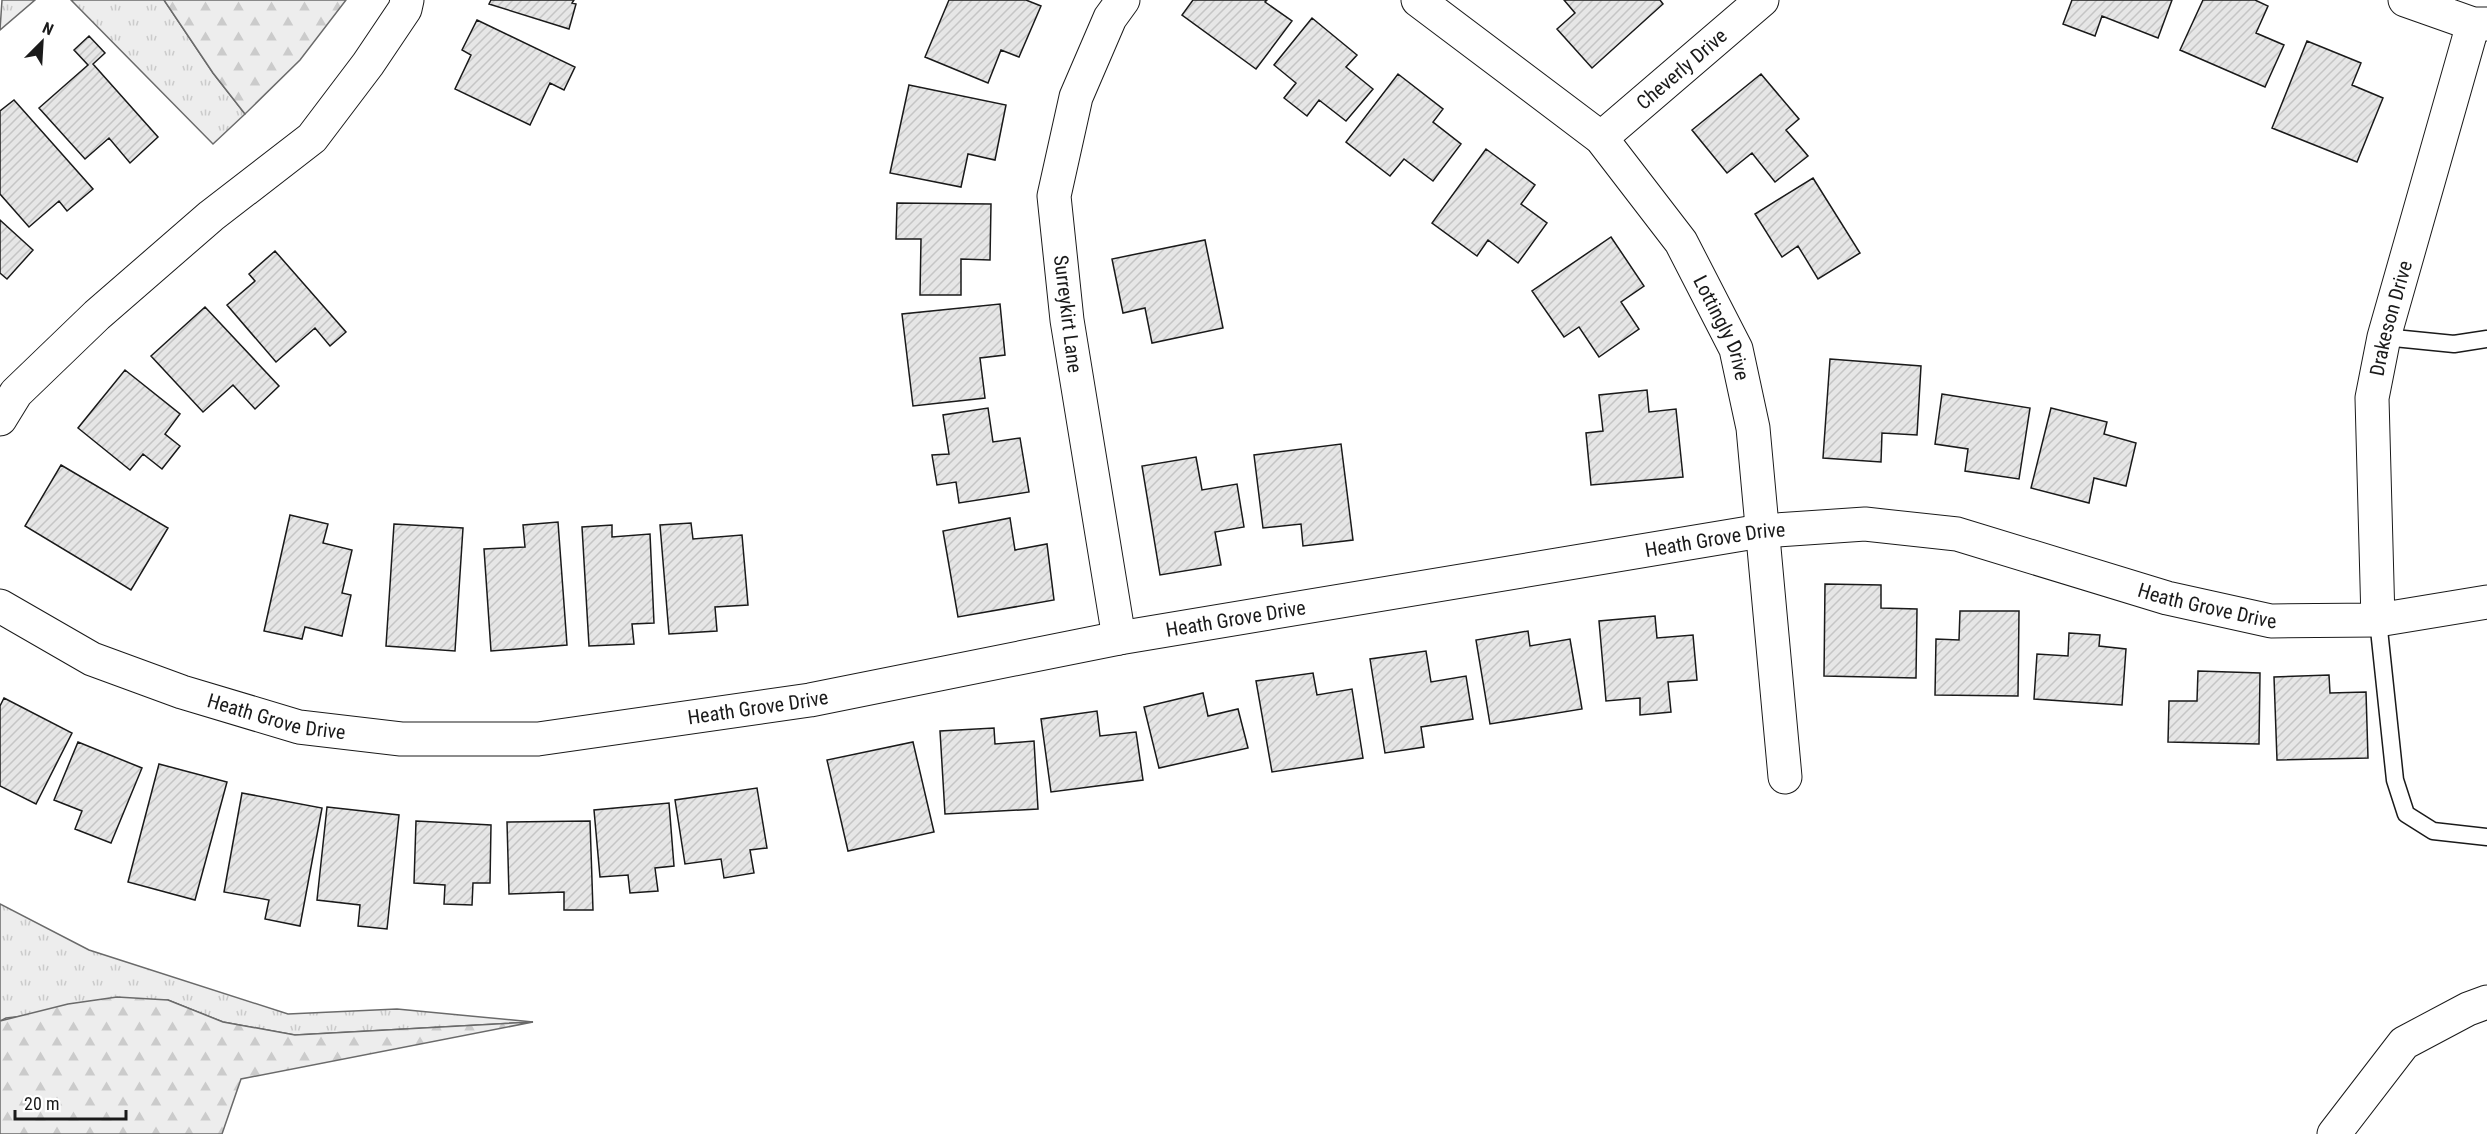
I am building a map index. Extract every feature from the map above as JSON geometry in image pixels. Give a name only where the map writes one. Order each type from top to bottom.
[{"type":"street","points":[[0,419],[16,393],[97,315],[211,216],[312,138],[368,64],[405,9],[407,0]]},
{"type":"street","name":"Surreykirt Lane","points":[[1119,638],[1067,320],[1054,196],[1076,97],[1110,18],[1123,0]]},
{"type":"street","name":"Lottingly Drive","points":[[1418,0],[1601,138],[1681,242],[1736,349],[1754,428],[1761,531],[1785,777]]},
{"type":"street","name":"Cheverly Drive","points":[[1601,138],[1762,0]]},
{"type":"street","points":[[2405,0],[2480,24]]},
{"type":"street","name":"Drakeson Drive","points":[[2378,620],[2372,398],[2384,337],[2480,24]]},
{"type":"street","name":"Heath Grove Drive","points":[[0,606],[92,658],[182,692],[299,727],[401,739],[538,739],[810,700],[1119,638],[1761,531],[1865,524],[1957,534],[2167,598],[2271,621],[2378,620],[2487,602]]},
{"type":"street","points":[[2334,1134],[2404,1043],[2468,1009],[2487,1002]]},
{"type":"lane","points":[[2384,337],[2454,344],[2487,339]]},
{"type":"lane","points":[[2378,620],[2395,780],[2406,813],[2433,831],[2487,837]]},
{"type":"green space","points":[[2,0],[35,0],[0,30]]},
{"type":"green space","points":[[71,0],[164,0],[213,73],[245,114],[213,144]]},
{"type":"green space","points":[[164,0],[346,0],[300,60],[245,114],[213,73]]},
{"type":"green space","points":[[0,904],[89,950],[288,1014],[397,1009],[533,1022],[295,1035],[223,1022],[168,1000],[6,1018],[0,1021]]},
{"type":"green space","points":[[117,997],[168,1000],[223,1022],[295,1035],[533,1022],[241,1079],[222,1134],[0,1134],[0,1021],[68,1004]]},
{"type":"building","points":[[491,0],[574,0],[572,3],[576,4],[569,29],[489,4]]},
{"type":"building","points":[[949,0],[1026,0],[1041,6],[1019,57],[1001,50],[988,83],[925,57]]},
{"type":"building","points":[[1193,0],[1267,0],[1265,2],[1292,21],[1256,69],[1182,15]]},
{"type":"building","points":[[1564,0],[1660,0],[1663,4],[1592,68],[1557,29],[1575,13]]},
{"type":"building","points":[[2072,0],[2172,0],[2158,38],[2102,16],[2095,36],[2063,24]]},
{"type":"building","points":[[2203,0],[2255,0],[2268,6],[2256,33],[2284,45],[2265,87],[2180,50]]},
{"type":"building","points":[[1312,18],[1357,55],[1346,67],[1373,89],[1346,121],[1319,100],[1307,116],[1284,98],[1296,83],[1274,65]]},
{"type":"building","points":[[477,20],[575,67],[564,90],[550,83],[530,125],[455,89],[471,55],[462,50]]},
{"type":"building","points":[[89,36],[105,53],[93,64],[158,137],[130,163],[109,138],[85,159],[39,108],[88,65],[74,50]]},
{"type":"building","points":[[2307,41],[2361,63],[2352,85],[2383,98],[2357,162],[2272,128]]},
{"type":"building","points":[[1398,74],[1443,109],[1433,122],[1461,144],[1433,181],[1404,159],[1390,176],[1346,142]]},
{"type":"building","points":[[1761,74],[1799,119],[1786,130],[1808,156],[1775,182],[1752,153],[1727,173],[1692,130]]},
{"type":"building","points":[[909,85],[1006,105],[995,160],[968,154],[961,187],[890,173]]},
{"type":"building","points":[[14,100],[93,189],[67,211],[59,201],[29,227],[0,194],[0,111]]},
{"type":"building","points":[[1486,149],[1535,185],[1521,204],[1547,223],[1518,263],[1488,240],[1477,256],[1432,223]]},
{"type":"building","points":[[1813,178],[1860,253],[1818,279],[1798,246],[1782,257],[1755,214]]},
{"type":"building","points":[[897,203],[991,204],[990,260],[961,259],[961,295],[920,295],[921,239],[896,239]]},
{"type":"building","points":[[0,220],[33,250],[7,279],[0,273]]},
{"type":"building","points":[[1611,237],[1644,286],[1621,302],[1639,329],[1599,357],[1579,327],[1564,337],[1532,291]]},
{"type":"building","points":[[1205,240],[1223,328],[1152,343],[1145,308],[1123,313],[1112,259]]},
{"type":"building","points":[[275,251],[346,332],[330,346],[315,328],[276,362],[227,305],[255,281],[249,274]]},
{"type":"building","points":[[1000,304],[1005,355],[980,358],[985,398],[913,406],[902,314]]},
{"type":"building","points":[[205,307],[279,386],[255,409],[233,385],[203,412],[151,356]]},
{"type":"building","points":[[1830,359],[1921,366],[1917,435],[1882,433],[1881,462],[1823,458]]},
{"type":"building","points":[[125,370],[180,414],[165,434],[180,446],[162,469],[143,454],[130,470],[78,428]]},
{"type":"building","points":[[1647,390],[1649,412],[1676,409],[1683,477],[1591,485],[1586,433],[1603,431],[1599,395]]},
{"type":"building","points":[[1942,394],[2030,408],[2019,479],[1965,471],[1968,449],[1935,444]]},
{"type":"building","points":[[988,408],[993,442],[1020,438],[1029,492],[959,503],[956,482],[937,485],[932,455],[949,454],[943,415]]},
{"type":"building","points":[[2051,408],[2107,422],[2104,434],[2136,443],[2126,486],[2094,478],[2089,503],[2031,488]]},
{"type":"building","points":[[1341,444],[1353,540],[1303,546],[1301,524],[1263,528],[1254,455]]},
{"type":"building","points":[[1196,457],[1202,490],[1237,484],[1244,527],[1215,532],[1221,565],[1160,575],[1142,466]]},
{"type":"building","points":[[61,465],[168,528],[131,590],[25,526]]},
{"type":"building","points":[[290,515],[328,524],[323,543],[352,550],[342,593],[351,595],[342,636],[305,627],[302,639],[264,631]]},
{"type":"building","points":[[1010,518],[1015,550],[1047,544],[1054,600],[958,617],[943,531]]},
{"type":"building","points":[[558,522],[567,645],[491,651],[484,549],[525,547],[523,525]]},
{"type":"building","points":[[691,523],[693,539],[742,535],[748,605],[715,607],[717,631],[669,634],[660,525]]},
{"type":"building","points":[[394,524],[463,528],[455,651],[386,646]]},
{"type":"building","points":[[612,525],[612,537],[650,534],[654,623],[632,624],[634,644],[589,646],[582,527]]},
{"type":"building","points":[[1825,584],[1881,585],[1881,608],[1917,609],[1916,678],[1824,676]]},
{"type":"building","points":[[1960,611],[2019,611],[2018,696],[1935,695],[1936,639],[1959,640]]},
{"type":"building","points":[[1655,616],[1657,638],[1693,635],[1697,680],[1668,682],[1671,712],[1640,715],[1640,698],[1606,701],[1599,621]]},
{"type":"building","points":[[1528,631],[1530,646],[1570,639],[1582,709],[1490,724],[1476,640]]},
{"type":"building","points":[[2069,633],[2100,635],[2099,646],[2126,649],[2122,705],[2034,699],[2037,654],[2068,656]]},
{"type":"building","points":[[1426,651],[1431,682],[1466,676],[1473,719],[1421,727],[1424,747],[1385,753],[1370,659]]},
{"type":"building","points":[[2198,671],[2260,673],[2259,744],[2168,742],[2169,701],[2197,701]]},
{"type":"building","points":[[1313,673],[1317,695],[1352,689],[1363,758],[1272,772],[1256,681]]},
{"type":"building","points":[[2329,675],[2330,693],[2366,692],[2368,758],[2277,760],[2274,677]]},
{"type":"building","points":[[1203,693],[1208,716],[1238,709],[1248,748],[1159,768],[1144,707]]},
{"type":"building","points":[[4,698],[72,733],[36,804],[0,786],[0,706]]},
{"type":"building","points":[[1097,711],[1100,736],[1136,732],[1143,780],[1051,792],[1041,719]]},
{"type":"building","points":[[994,728],[995,744],[1034,741],[1038,809],[945,814],[940,731]]},
{"type":"building","points":[[78,742],[142,768],[111,843],[75,829],[82,811],[54,800]]},
{"type":"building","points":[[913,742],[934,832],[848,851],[827,760]]},
{"type":"building","points":[[159,764],[227,782],[195,900],[128,882]]},
{"type":"building","points":[[757,788],[767,848],[750,850],[754,873],[724,878],[721,859],[685,864],[675,800]]},
{"type":"building","points":[[242,793],[322,808],[300,926],[265,919],[269,900],[224,892]]},
{"type":"building","points":[[669,803],[674,866],[655,868],[658,891],[630,893],[628,875],[600,877],[594,810]]},
{"type":"building","points":[[327,807],[399,815],[387,929],[358,926],[360,905],[317,900]]},
{"type":"building","points":[[416,821],[491,825],[490,883],[473,883],[472,905],[444,904],[445,885],[414,883]]},
{"type":"building","points":[[590,821],[593,910],[564,910],[564,892],[509,894],[507,822]]}]
